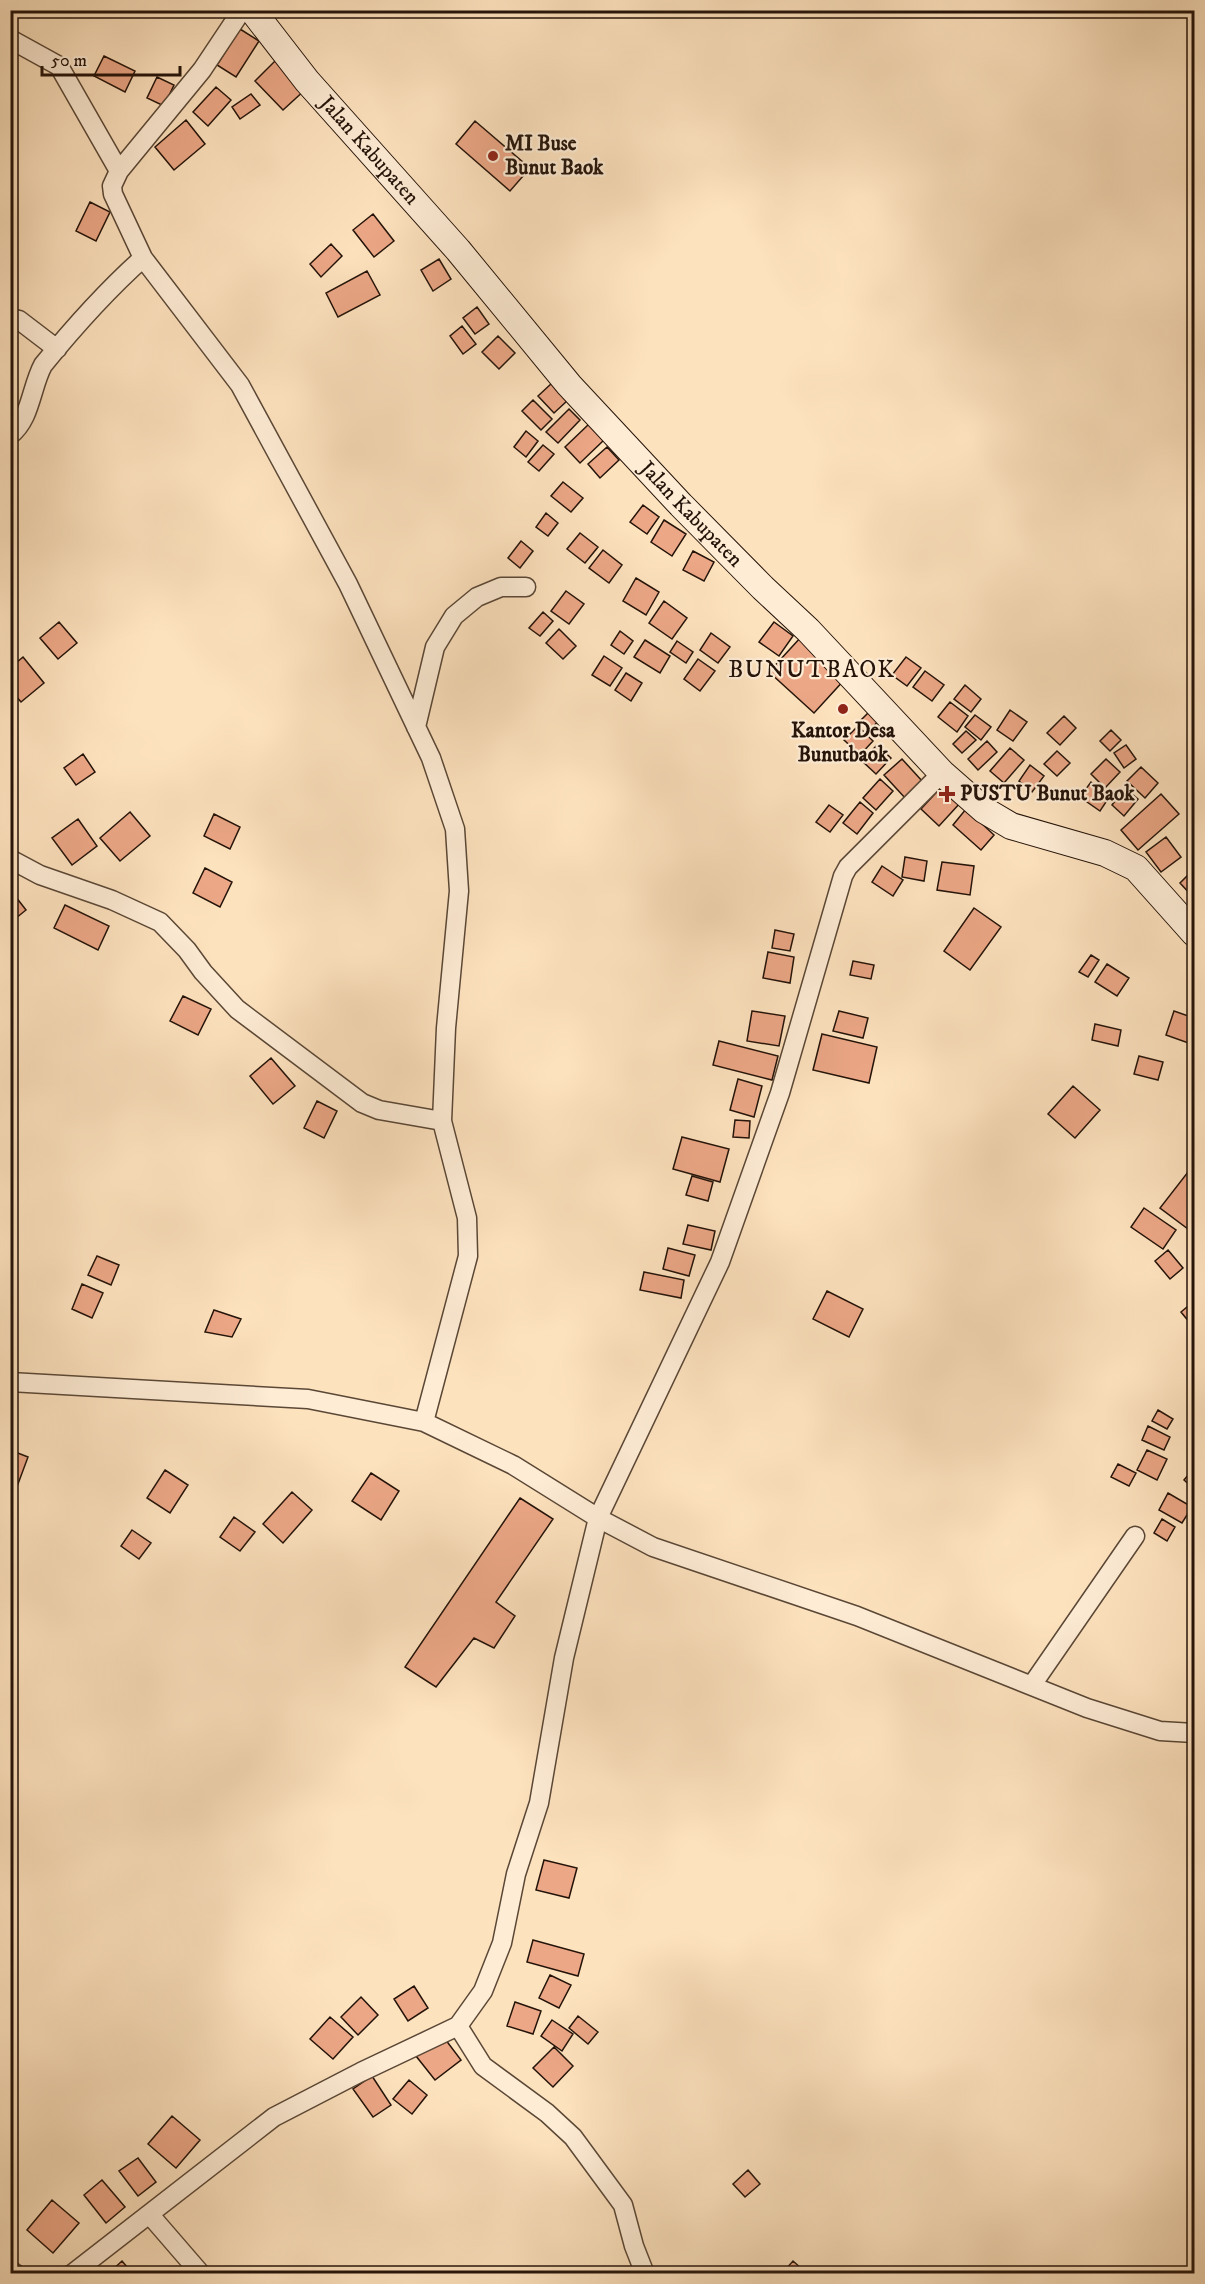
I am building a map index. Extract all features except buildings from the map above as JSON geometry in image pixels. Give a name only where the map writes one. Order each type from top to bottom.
[{"type":"street","points":[[242,10],[196,78],[119,171],[112,186],[113,194],[143,258],[240,385],[348,584],[431,758],[455,829],[459,891],[446,1028],[442,1120],[467,1218],[468,1256],[424,1422]]},
{"type":"street","name":"Jalan Kabupaten","points":[[252,10],[307,81],[458,250],[569,385],[681,505],[808,630],[942,773],[998,820],[1011,826],[1105,853],[1136,868],[1194,933]]},
{"type":"street","points":[[10,39],[59,66],[119,171]]},
{"type":"street","points":[[10,435],[18,430],[24,419],[38,375],[57,349],[104,293],[143,258]]},
{"type":"street","points":[[10,318],[19,320],[57,349]]},
{"type":"street","points":[[416,727],[435,647],[454,616],[477,597],[501,587],[526,586]]},
{"type":"street","points":[[72,2274],[274,2117],[458,2026],[483,1991],[502,1943],[516,1874],[539,1803],[564,1658],[598,1518],[720,1262],[780,1093],[843,876],[848,867],[942,773]]},
{"type":"street","points":[[10,859],[40,875],[112,900],[160,922],[188,950],[203,972],[237,1009],[362,1103],[378,1110],[442,1120]]},
{"type":"street","points":[[10,1382],[308,1399],[424,1422],[513,1466],[598,1518],[653,1547],[857,1616],[1087,1708],[1160,1731],[1194,1733]]},
{"type":"street","points":[[1032,1685],[1135,1536]]},
{"type":"street","points":[[458,2026],[483,2066],[547,2113],[573,2138],[623,2205],[634,2246],[645,2274]]},
{"type":"street","points":[[150,2215],[201,2274]]},
{"type":"street","points":[[10,2270],[16,2274]]},
{"type":"place","name":"MI Buse Bunut Baok","points":[[493,156]]},
{"type":"place","name":"Kantor Desa Bunutbaok","points":[[843,709]]},
{"type":"place","name":"PUSTU Bunut Baok","points":[[947,794]]},
{"type":"district","name":"BUNUTBAOK","points":[[812,670]]}]
